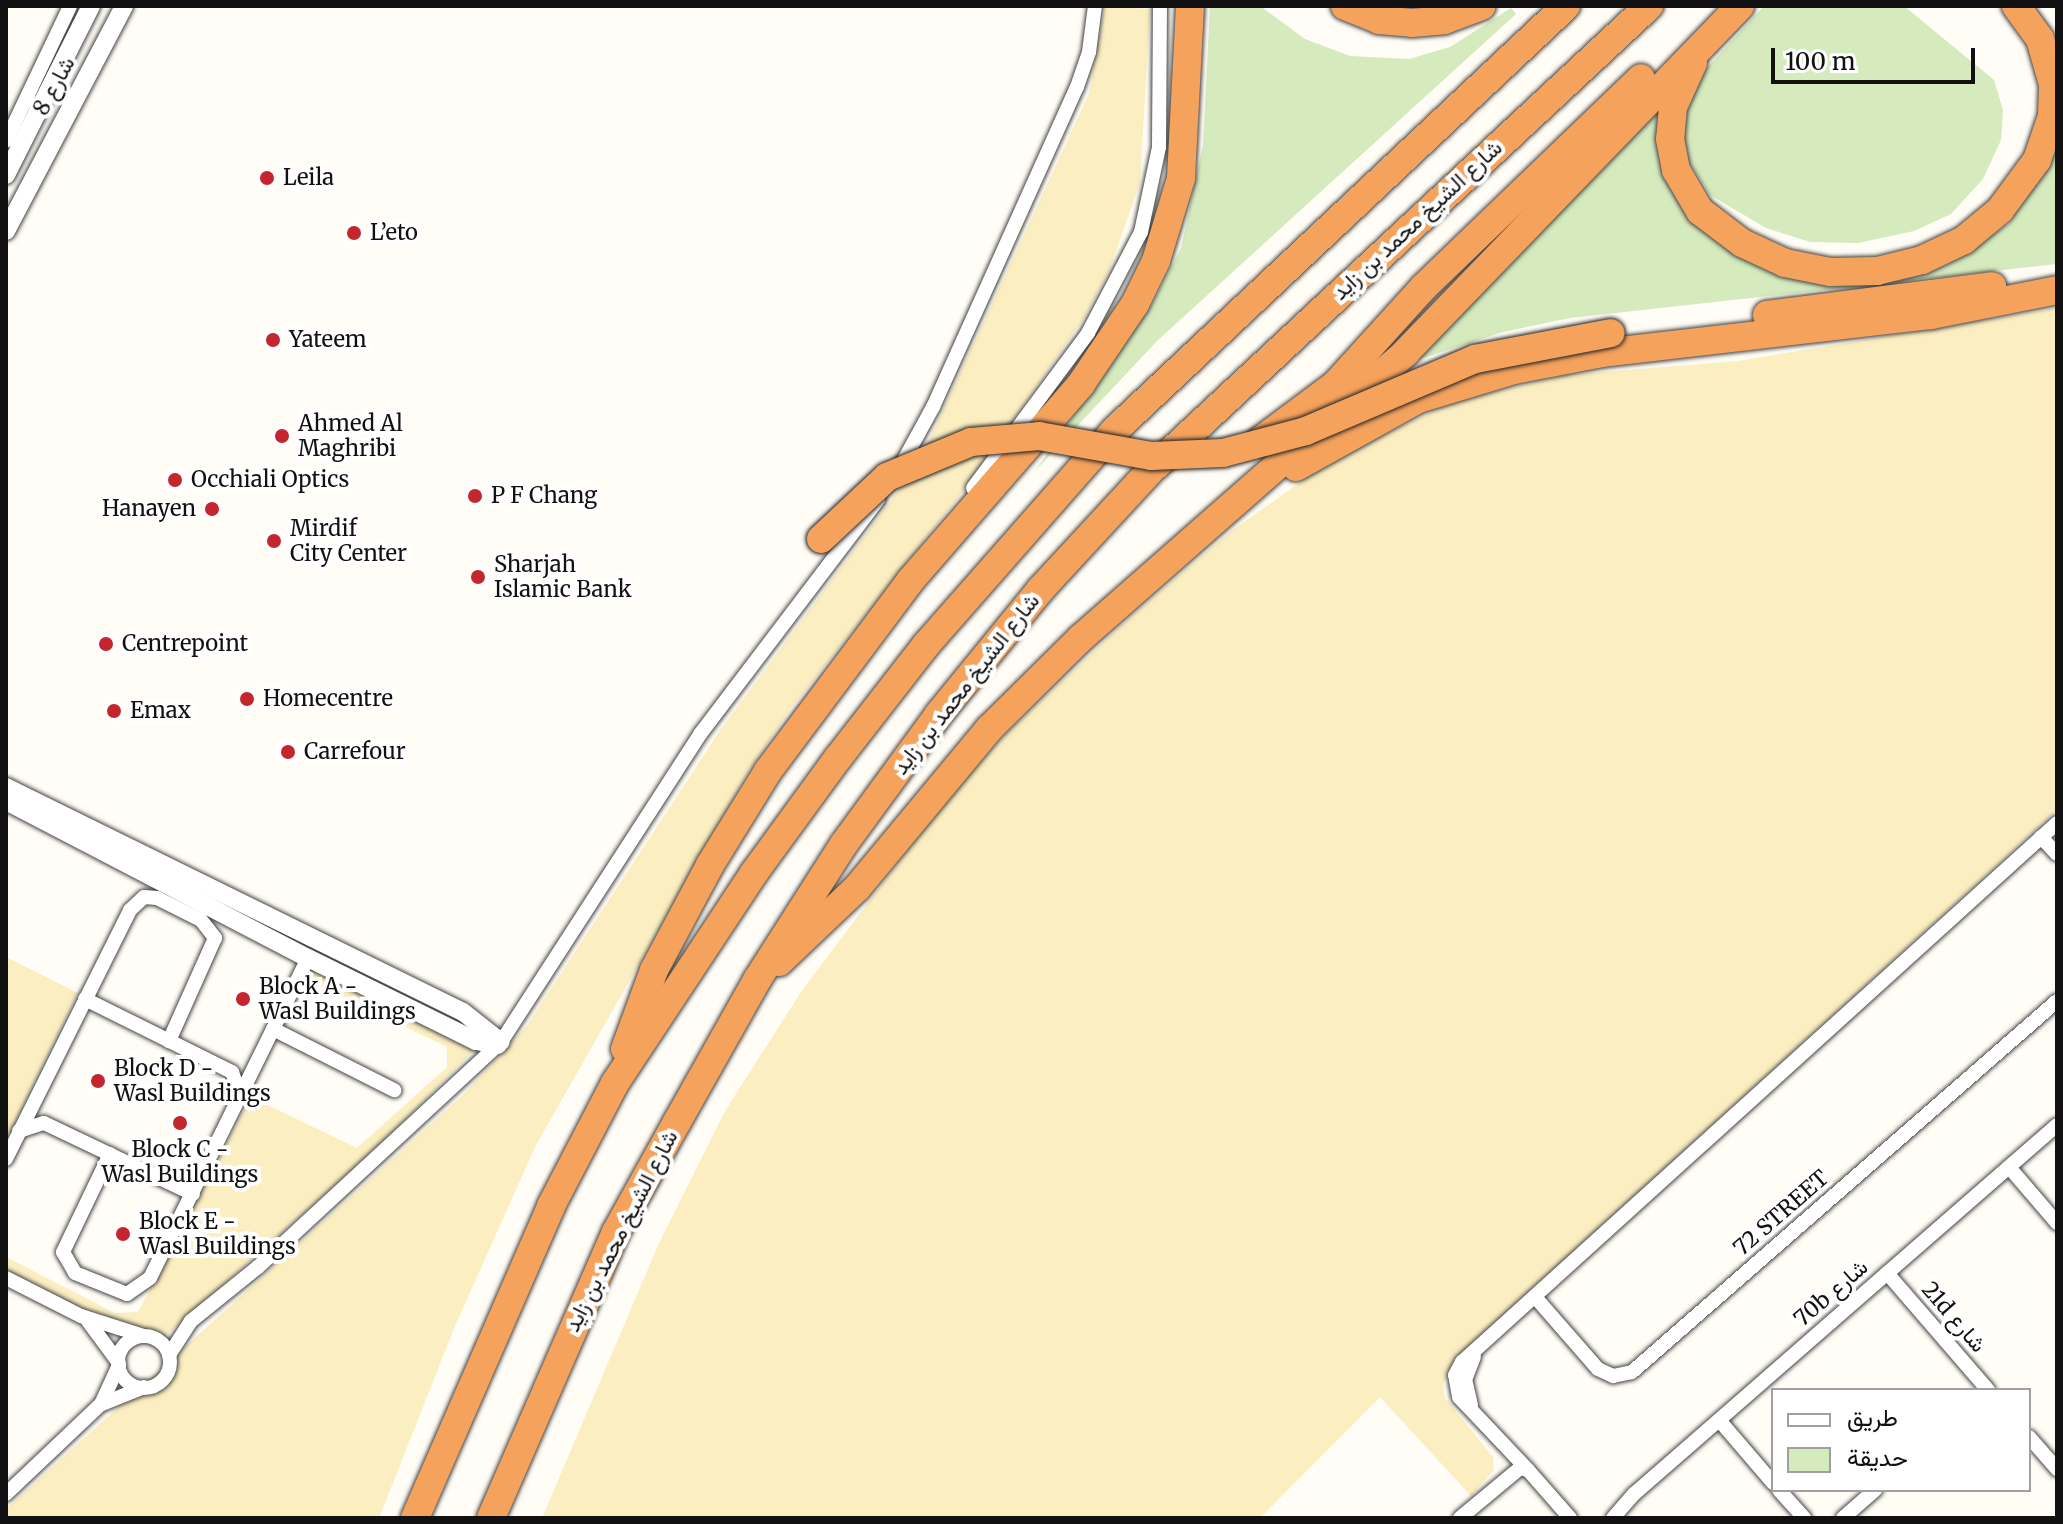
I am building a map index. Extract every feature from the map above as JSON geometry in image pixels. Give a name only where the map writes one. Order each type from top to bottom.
[{"type":"highway","points":[[1179,6],[1188,76]]},
{"type":"highway","points":[[615,1083],[654,970],[710,865],[768,771],[910,581],[1081,384],[1135,304],[1173,215],[1187,143],[1190,6]]},
{"type":"highway","points":[[1345,6],[1379,20],[1412,23],[1444,20],[1482,6]]},
{"type":"highway","points":[[415,1518],[551,1206],[615,1083],[754,873],[838,758],[1018,536],[1115,430],[1566,6]]},
{"type":"highway","name":"شارع الشيخ محمد بن زايد","points":[[491,1518],[616,1232],[757,980],[887,785],[1041,589],[1151,470],[1649,6]]},
{"type":"highway","points":[[1728,10],[1694,62],[1673,107],[1670,147],[1682,185],[1711,221],[1763,254],[1807,269],[1854,273],[1900,267],[1944,251],[1983,226],[2027,177],[2049,131],[2053,84],[2040,39],[2016,6]]},
{"type":"highway","points":[[757,980],[857,888],[989,729],[1214,519],[1406,352],[1728,10]]},
{"type":"highway","points":[[1240,449],[1319,400],[1424,287],[1728,10]]},
{"type":"highway","points":[[821,539],[852,505],[887,477],[971,442],[1050,436],[1169,457],[1240,449],[1306,431],[1475,359],[1611,333],[2057,276]]},
{"type":"highway","points":[[1214,519],[1376,419],[1489,376],[1602,353],[1931,315],[2057,290]]},
{"type":"street","points":[[6,141],[70,6]]},
{"type":"street","name":"شارع 8","points":[[6,175],[91,6]]},
{"type":"street","name":"شارع 8","points":[[6,231],[124,6]]},
{"type":"street","points":[[6,1494],[101,1404],[164,1379],[169,1355],[191,1321],[258,1267],[500,1044],[701,733],[876,504],[916,440],[1077,87],[1089,52],[1095,6]]},
{"type":"street","points":[[910,581],[941,528],[1088,333],[1131,259],[1149,204],[1159,147],[1160,6]]},
{"type":"street","points":[[6,787],[463,1012],[500,1044]]},
{"type":"street","points":[[6,801],[308,958],[476,1041],[500,1044]]},
{"type":"street","points":[[1570,1518],[1472,1409],[1465,1380],[1476,1353],[2057,823]]},
{"type":"street","points":[[54,827],[128,857],[143,854]]},
{"type":"street","points":[[2041,837],[2057,854]]},
{"type":"street","points":[[6,1159],[138,900],[157,898],[208,924],[215,946],[169,1041]]},
{"type":"street","points":[[213,908],[236,911],[318,952],[335,950]]},
{"type":"street","points":[[110,1154],[63,1252],[68,1268],[89,1280],[127,1294],[145,1287],[308,958]]},
{"type":"street","points":[[85,999],[232,1072],[240,1095]]},
{"type":"street","name":"72 STREET","points":[[1536,1298],[1598,1369],[1613,1376],[1632,1372],[2057,1001]]},
{"type":"street","points":[[273,1029],[394,1090]]},
{"type":"street","points":[[35,1099],[44,1123]]},
{"type":"street","points":[[19,1131],[44,1123],[193,1194]]},
{"type":"street","name":"70b شارع","points":[[1600,1518],[1634,1494],[2057,1125]]},
{"type":"street","points":[[2009,1167],[2057,1223]]},
{"type":"street","name":"21d شارع","points":[[1887,1273],[1986,1388]]},
{"type":"street","points":[[6,1278],[81,1316],[158,1340],[169,1355]]},
{"type":"street","points":[[81,1316],[104,1337],[125,1378],[144,1387]]},
{"type":"street","points":[[101,1404],[125,1344],[145,1336]]},
{"type":"street","points":[[1719,1420],[1771,1481]]},
{"type":"street","points":[[2031,1439],[2057,1469]]},
{"type":"street","points":[[1460,1518],[1514,1469],[1526,1469]]},
{"type":"street","points":[[1781,1492],[1804,1518]]},
{"type":"street","points":[[1843,1518],[1873,1492]]},
{"type":"street","name":"70b شارع","points":[[1613,1518],[1634,1494]]},
{"type":"green space","points":[[1210,6],[1260,6],[1305,39],[1350,56],[1409,59],[1450,47],[1511,8],[1516,14],[1157,341],[1035,471],[1153,303],[1181,248],[1203,145]]},
{"type":"green space","points":[[1764,6],[1904,6],[1994,80],[2003,110],[2001,140],[1983,179],[1951,214],[1914,231],[1858,243],[1810,242],[1766,228],[1710,195],[1685,155],[1682,127],[1689,96],[1703,72]]},
{"type":"green space","points":[[1663,103],[1656,134],[1663,164],[1736,252],[1915,275],[1947,265],[2009,224],[2057,146],[2057,264],[1570,318],[1503,332],[1405,364]]},
{"type":"sand","points":[[1105,6],[1150,9],[1140,183],[1109,271],[1084,318],[968,485],[789,711],[745,777],[535,1147],[455,1326],[379,1518],[6,1518],[6,1509],[463,1095],[526,1027],[721,729],[918,464],[1089,94]]},
{"type":"sand","points":[[2057,308],[2057,810],[1463,1352],[1443,1384],[1445,1398],[1493,1457],[1494,1470],[1471,1496],[1380,1397],[1260,1518],[542,1518],[659,1243],[725,1111],[803,989],[940,807],[1009,731],[1130,617],[1230,532],[1329,462],[1452,402],[1566,375],[1738,361]]},
{"type":"sand","points":[[6,957],[78,993],[6,1140]]},
{"type":"sand","points":[[312,962],[477,1047],[382,1143],[154,1346],[6,1273],[6,1257],[115,1313],[138,1312],[251,1097],[357,1148],[447,1067],[447,1047],[306,979]]},
{"type":"place","name":"Leila","points":[[267,178]]},
{"type":"place","name":"L’eto","points":[[354,233]]},
{"type":"place","name":"Yateem","points":[[273,340]]},
{"type":"place","name":"Ahmed Al Maghribi","points":[[282,436]]},
{"type":"place","name":"Occhiali Optics","points":[[175,480]]},
{"type":"place","name":"P F Chang","points":[[475,496]]},
{"type":"place","name":"Hanayen","points":[[212,509]]},
{"type":"place","name":"Mirdif City Center","points":[[274,541]]},
{"type":"place","name":"Sharjah Islamic Bank","points":[[478,577]]},
{"type":"place","name":"Centrepoint","points":[[106,644]]},
{"type":"place","name":"Homecentre","points":[[247,699]]},
{"type":"place","name":"Emax","points":[[114,711]]},
{"type":"place","name":"Carrefour","points":[[288,752]]},
{"type":"place","name":"Block A - Wasl Buildings","points":[[243,999]]},
{"type":"place","name":"Block D - Wasl Buildings","points":[[98,1081]]},
{"type":"place","name":"Block C - Wasl Buildings","points":[[180,1123]]},
{"type":"place","name":"Block E - Wasl Buildings","points":[[123,1234]]}]
